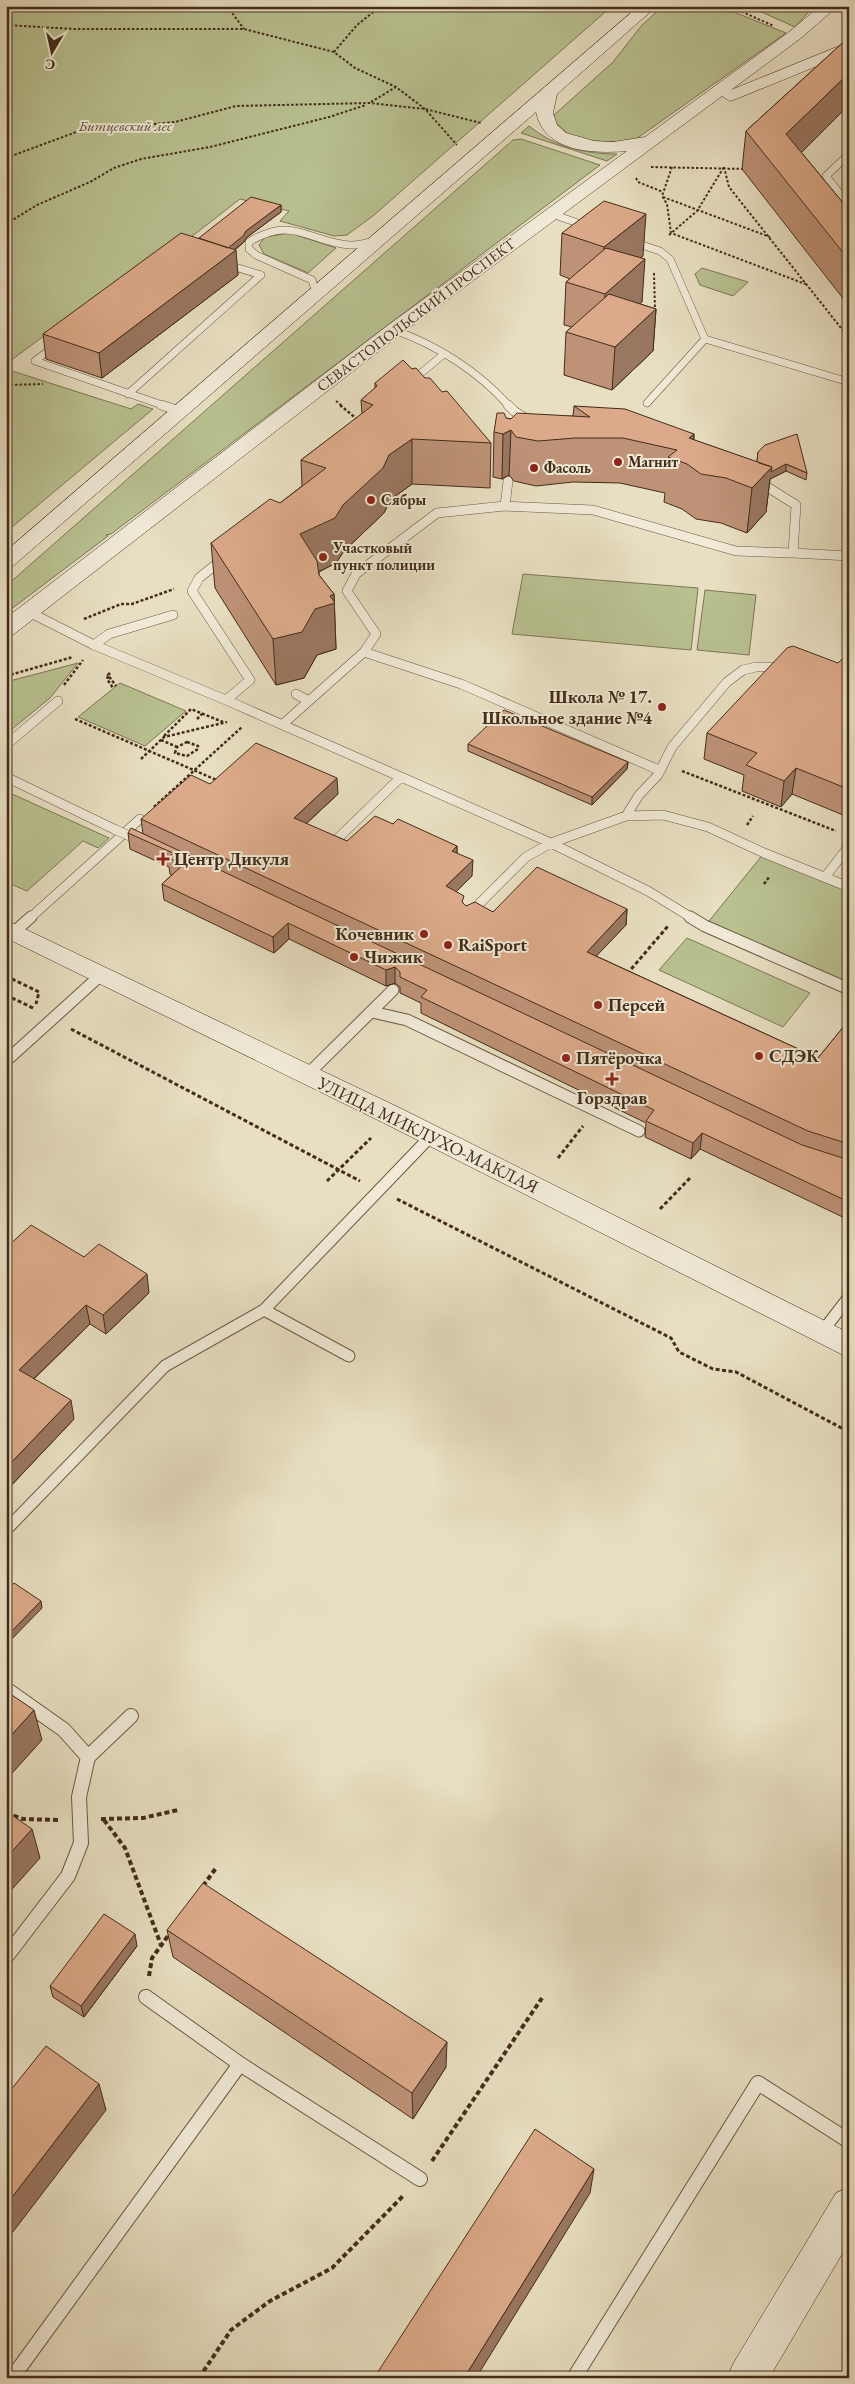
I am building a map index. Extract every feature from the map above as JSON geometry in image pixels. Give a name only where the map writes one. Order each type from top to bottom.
[{"type":"main road","points":[[6,562],[649,6]]},
{"type":"main road","name":"СЕВАСТОПОЛЬСКИЙ ПРОСПЕКТ","points":[[6,629],[394,330],[616,166],[656,139],[683,116],[796,35],[830,6]]},
{"type":"main road","points":[[683,116],[849,47]]},
{"type":"main road","points":[[549,94],[544,106],[544,118],[549,129],[563,138],[588,146],[614,148],[637,145],[656,139]]},
{"type":"main road","name":"УЛИЦА МИКЛУХО-МАКЛАЯ","points":[[10,930],[431,1136],[849,1346]]},
{"type":"main road","points":[[747,2378],[849,2206]]},
{"type":"lane","points":[[849,154],[826,176],[849,206]]},
{"type":"lane","points":[[552,214],[594,228]]},
{"type":"lane","points":[[316,293],[312,280],[256,255],[248,249],[249,242],[262,232],[272,228],[288,229],[350,246],[376,241]]},
{"type":"lane","points":[[622,238],[660,251],[670,259],[705,339],[849,382]]},
{"type":"lane","points":[[128,394],[261,275],[214,261]]},
{"type":"lane","points":[[394,330],[422,340],[490,384],[514,411],[535,425]]},
{"type":"lane","points":[[65,338],[35,361],[180,411]]},
{"type":"lane","points":[[647,404],[705,339]]},
{"type":"lane","points":[[399,391],[444,354]]},
{"type":"lane","points":[[749,475],[796,505],[793,553]]},
{"type":"lane","points":[[504,506],[508,481]]},
{"type":"lane","points":[[283,724],[307,700],[364,652],[376,634],[347,591],[356,574],[437,513],[504,506],[593,510],[736,551],[849,556]]},
{"type":"lane","points":[[226,700],[250,680],[192,591],[199,578],[229,554]]},
{"type":"lane","points":[[29,612],[94,645],[283,724],[551,843],[648,891],[705,926],[849,989]]},
{"type":"lane","points":[[94,645],[109,634],[173,616]]},
{"type":"lane","points":[[364,652],[461,684],[661,766]]},
{"type":"lane","points":[[626,816],[638,795],[658,775],[672,747],[727,682],[743,670],[756,666],[785,668]]},
{"type":"lane","points":[[296,694],[307,700]]},
{"type":"lane","points":[[6,746],[58,701]]},
{"type":"lane","points":[[6,777],[152,846]]},
{"type":"lane","points":[[332,844],[401,777]]},
{"type":"lane","points":[[468,916],[526,856],[551,843],[626,816],[663,815],[708,827],[764,853],[849,887]]},
{"type":"lane","points":[[10,930],[140,819]]},
{"type":"lane","points":[[825,877],[849,846]]},
{"type":"lane","points":[[6,1061],[102,974]]},
{"type":"lane","points":[[307,1075],[393,990]]},
{"type":"lane","points":[[372,1012],[407,1020],[639,1131]]},
{"type":"lane","points":[[6,1530],[165,1366],[264,1310],[431,1136]]},
{"type":"lane","points":[[822,1332],[849,1298]]},
{"type":"lane","points":[[264,1310],[349,1356]]},
{"type":"lane","points":[[6,1689],[64,1730],[88,1757]]},
{"type":"lane","points":[[6,1957],[68,1876],[81,1843],[79,1797],[88,1757],[131,1716]]},
{"type":"lane","points":[[146,1997],[240,2064],[420,2179]]},
{"type":"lane","points":[[12,2378],[240,2064]]},
{"type":"lane","points":[[574,2378],[758,2083],[849,2141]]},
{"type":"path","points":[[227,6],[244,29]]},
{"type":"path","points":[[334,52],[357,25],[381,6]]},
{"type":"path","points":[[729,6],[776,27]]},
{"type":"path","points":[[6,25],[74,28],[244,29],[334,52],[355,68],[396,87],[425,109],[459,148]]},
{"type":"path","points":[[6,224],[38,204],[90,182],[114,168],[141,159],[210,147],[262,132],[328,118],[370,103],[396,87]]},
{"type":"path","points":[[6,158],[79,131],[175,122],[236,106],[370,103],[425,109],[484,124]]},
{"type":"path","points":[[646,167],[750,169]]},
{"type":"path","points":[[671,233],[667,204],[662,196],[672,167]]},
{"type":"path","points":[[655,312],[654,259],[671,233],[697,211],[724,167]]},
{"type":"path","points":[[724,167],[729,187],[849,338]]},
{"type":"path","points":[[635,176],[638,182],[663,192]]},
{"type":"path","points":[[662,196],[697,211],[770,237]]},
{"type":"path","points":[[671,233],[808,285]]},
{"type":"path","points":[[334,400],[362,423]]},
{"type":"path","points":[[61,628],[120,604],[132,604],[162,592]]},
{"type":"path","points":[[6,676],[81,654]]},
{"type":"path","points":[[108,675],[107,679],[113,688]]},
{"type":"path","points":[[141,759],[191,709],[223,722]]},
{"type":"path","points":[[140,819],[257,713]]},
{"type":"path","points":[[197,719],[202,714]]},
{"type":"path","points":[[164,737],[240,718],[248,722]]},
{"type":"path","points":[[75,719],[222,782]]},
{"type":"path","points":[[161,740],[177,747]]},
{"type":"path","points":[[187,742],[198,746],[198,749],[190,756],[185,757],[174,753],[177,747],[187,742]]},
{"type":"path","points":[[661,766],[840,833]]},
{"type":"path","points":[[184,780],[192,784]]},
{"type":"path","points":[[746,826],[753,816]]},
{"type":"path","points":[[764,884],[770,876]]},
{"type":"path","points":[[626,976],[674,920]]},
{"type":"path","points":[[6,976],[39,992],[38,1001],[28,1012]]},
{"type":"path","points":[[6,995],[338,1170],[671,1338],[679,1352],[713,1370],[736,1372],[849,1432]]},
{"type":"path","points":[[558,1158],[580,1130]]},
{"type":"path","points":[[327,1181],[371,1138]]},
{"type":"path","points":[[660,1209],[690,1178]]},
{"type":"path","points":[[103,1819],[126,1848],[161,1946]]},
{"type":"path","points":[[200,1891],[216,1868]]},
{"type":"path","points":[[146,1997],[152,1958],[172,1930]]},
{"type":"path","points":[[199,2378],[230,2330],[270,2301],[332,2268],[420,2179],[542,1998]]},
{"type":"green space","name":"Битцевский лес","points":[[6,6],[612,6],[373,216],[347,235],[334,236],[280,221],[289,211],[240,199],[182,244],[172,241],[6,364]]},
{"type":"green space","points":[[663,6],[719,6],[786,33],[636,139],[625,142],[588,141],[570,136],[554,121],[554,115],[613,62],[642,25]]},
{"type":"green space","points":[[748,6],[814,6],[795,27]]},
{"type":"green space","points":[[529,126],[549,139],[571,148],[593,153],[617,154],[607,161],[521,133]]},
{"type":"green space","points":[[521,139],[600,165],[111,534],[106,535],[108,536],[6,613],[6,586],[513,140]]},
{"type":"green space","points":[[290,233],[336,248],[308,273],[264,254],[259,245],[265,237]]},
{"type":"green space","points":[[702,268],[748,282],[733,296],[700,285],[695,274]]},
{"type":"green space","points":[[6,369],[131,409],[138,404],[153,409],[6,532]]},
{"type":"green space","points":[[523,574],[698,588],[691,650],[512,634]]},
{"type":"green space","points":[[705,590],[756,595],[749,655],[697,650]]},
{"type":"green space","points":[[78,663],[50,698],[6,734],[6,682]]},
{"type":"green space","points":[[120,683],[186,711],[145,746],[78,717]]},
{"type":"green space","points":[[6,790],[109,838],[98,848],[83,841],[27,891],[6,882]]},
{"type":"green space","points":[[764,853],[849,887],[849,989],[705,926]]},
{"type":"green space","points":[[687,938],[810,993],[783,1027],[659,970]]},
{"type":"building","points":[[849,37],[849,73],[786,134],[849,210],[849,260],[746,131]]},
{"type":"building","points":[[251,197],[281,205],[246,231],[243,236],[228,248],[199,238]]},
{"type":"building","points":[[604,201],[646,214],[604,247],[562,233]]},
{"type":"building","points":[[181,233],[236,250],[99,353],[43,334]]},
{"type":"building","points":[[606,248],[645,259],[605,294],[566,282]]},
{"type":"building","points":[[609,294],[656,309],[615,347],[566,332]]},
{"type":"building","points":[[403,360],[412,369],[416,368],[425,378],[430,378],[442,392],[447,391],[491,443],[412,439],[389,455],[383,468],[343,505],[335,518],[300,534],[317,561],[319,575],[334,594],[330,596],[335,603],[315,609],[302,632],[273,639],[211,543],[270,499],[280,503],[326,468],[301,460],[373,405],[361,400],[377,386],[375,383]]},
{"type":"building","points":[[574,406],[625,409],[694,434],[689,438],[772,467],[752,488],[726,478],[701,474],[687,464],[668,457],[677,450],[623,438],[575,438],[538,441],[516,437],[511,430],[503,434],[494,432],[497,413],[504,413],[506,418],[511,419],[517,413],[590,417]]},
{"type":"building","points":[[797,434],[807,473],[786,464],[771,472],[772,467],[757,461],[758,452],[765,445]]},
{"type":"building","points":[[793,646],[838,663],[845,656],[849,658],[848,789],[796,768],[784,781],[746,765],[757,753],[707,733],[787,648]]},
{"type":"building","points":[[504,710],[628,762],[592,797],[468,744]]},
{"type":"building","points":[[256,743],[337,778],[294,818],[347,841],[375,816],[393,824],[398,819],[457,846],[452,851],[473,860],[446,886],[464,896],[462,902],[466,906],[475,902],[493,912],[537,867],[627,909],[587,952],[818,1058],[849,1020],[849,1144],[808,1131],[141,819],[191,775],[210,784]]},
{"type":"building","points":[[131,828],[802,1145],[849,1160],[849,1202],[702,1133],[693,1143],[646,1121],[654,1110],[421,997],[427,990],[400,977],[400,972],[395,967],[386,970],[288,923],[273,937],[162,884],[184,864],[168,858],[173,853],[128,833]]},
{"type":"building","points":[[31,1225],[84,1257],[99,1244],[147,1274],[103,1315],[86,1305],[19,1370],[71,1400],[6,1468],[6,1248]]},
{"type":"building","points":[[14,1583],[41,1601],[6,1637],[6,1592]]},
{"type":"building","points":[[6,1691],[34,1710],[6,1741]]},
{"type":"building","points":[[6,1811],[32,1829],[6,1858]]},
{"type":"building","points":[[203,1883],[447,2042],[412,2093],[167,1930]]},
{"type":"building","points":[[104,1914],[135,1934],[81,2006],[50,1986]]},
{"type":"building","points":[[46,2046],[99,2084],[6,2205],[6,2096]]},
{"type":"building","points":[[535,2129],[594,2169],[464,2378],[374,2378]]},
{"type":"place","name":"Магнит","points":[[618,462]]},
{"type":"place","name":"Фасоль","points":[[534,468]]},
{"type":"place","name":"Сябры","points":[[371,500]]},
{"type":"place","name":"Участковый пункт полиции","points":[[323,557]]},
{"type":"place","name":"Школа № 17. Школьное здание №4","points":[[662,707]]},
{"type":"place","name":"Центр Дикуля","points":[[163,859]]},
{"type":"place","name":"Кочевник","points":[[424,934]]},
{"type":"place","name":"RaiSport","points":[[448,945]]},
{"type":"place","name":"Чижик","points":[[354,957]]},
{"type":"place","name":"Персей","points":[[598,1005]]},
{"type":"place","name":"СДЭК","points":[[759,1056]]},
{"type":"place","name":"Пятёрочка","points":[[566,1058]]},
{"type":"place","name":"Горздрав","points":[[612,1079]]}]
